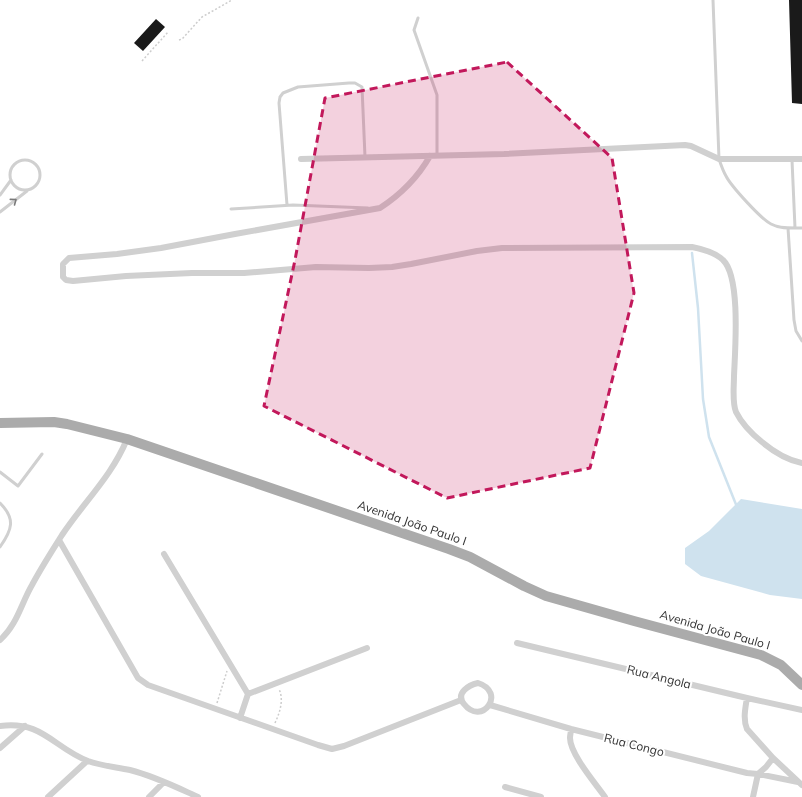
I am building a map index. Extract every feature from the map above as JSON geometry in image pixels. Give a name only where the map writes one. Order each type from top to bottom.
[{"type":"main road","name":"Avenida João Paulo I","points":[[0,423],[54,422],[127,439],[449,549],[470,557],[546,596],[761,655],[781,665],[802,685]]},
{"type":"street","points":[[301,159],[504,154],[685,145],[691,146],[719,159],[802,159]]},
{"type":"street","points":[[430,156],[421,171],[389,202],[380,208],[161,248],[117,254],[69,258],[63,264],[63,277],[66,280],[74,281],[126,276],[192,273],[244,273],[316,267],[369,268],[411,264],[477,251],[502,248],[701,248],[723,260],[728,267],[733,280],[736,343],[734,396],[736,411],[751,433],[774,452],[795,462],[802,463]]},
{"type":"street","points":[[0,640],[13,626],[32,585],[59,540],[113,468],[127,439]]},
{"type":"street","points":[[59,540],[138,678],[148,684],[240,718],[332,749],[344,746],[461,700]]},
{"type":"street","points":[[164,554],[248,694]]},
{"type":"street","name":"Rua Angola","points":[[517,643],[802,710]]},
{"type":"street","points":[[248,694],[278,684],[367,648]]},
{"type":"street","points":[[478,683],[485,685],[490,690],[490,705],[486,710],[480,712],[472,710],[464,705],[461,700],[464,689],[470,685],[478,683]]},
{"type":"street","points":[[240,718],[248,694]]},
{"type":"street","points":[[747,698],[745,724],[753,736],[773,758],[800,784]]},
{"type":"street","name":"Rua Congo","points":[[490,705],[571,729],[800,784]]},
{"type":"street","points":[[0,726],[18,724],[26,726],[42,733],[87,761],[129,770],[164,782],[198,797]]},
{"type":"street","points":[[0,748],[26,726]]},
{"type":"street","points":[[571,729],[571,746],[578,759],[605,797]]},
{"type":"street","points":[[753,797],[758,774],[773,758]]},
{"type":"street","points":[[48,797],[87,761]]},
{"type":"street","points":[[149,797],[164,782]]},
{"type":"street","points":[[505,787],[541,797]]},
{"type":"lane","points":[[713,0],[719,159],[726,177],[751,206],[770,224],[788,228],[802,228]]},
{"type":"lane","points":[[418,18],[414,25],[414,30],[437,95],[437,155]]},
{"type":"lane","points":[[287,205],[279,103],[280,97],[283,93],[298,87],[349,83],[359,85],[362,88],[365,157]]},
{"type":"lane","points":[[792,159],[795,228]]},
{"type":"lane","points":[[0,212],[28,190],[36,186],[40,179],[40,171],[35,164],[27,160],[19,162],[12,168],[11,180],[16,187],[28,190]]},
{"type":"lane","points":[[0,195],[11,180]]},
{"type":"lane","points":[[232,209],[287,205],[380,208]]},
{"type":"lane","points":[[788,228],[794,320],[796,331],[802,341]]},
{"type":"lane","points":[[0,472],[18,486],[42,454]]},
{"type":"lane","points":[[0,503],[7,511],[11,527],[8,536],[0,547]]},
{"type":"path","points":[[179,40],[182,39],[202,17],[232,0]]},
{"type":"path","points":[[142,61],[168,32]]},
{"type":"path","points":[[215,709],[224,683],[225,673],[230,665]]},
{"type":"path","points":[[272,728],[280,712],[282,695],[278,684]]},
{"type":"highlighted area","points":[[507,62],[612,158],[634,293],[590,468],[447,498],[264,406],[295,260],[325,98]]},
{"type":"water","points":[[741,499],[802,509],[802,599],[770,595],[701,576],[685,564],[685,548],[709,531]]},
{"type":"building","points":[[789,0],[802,0],[802,104],[792,103]]},
{"type":"building","points":[[156,19],[165,27],[143,51],[134,43]]},
{"type":"waterway","points":[[692,253],[698,308],[703,399],[709,437],[737,507]]}]
